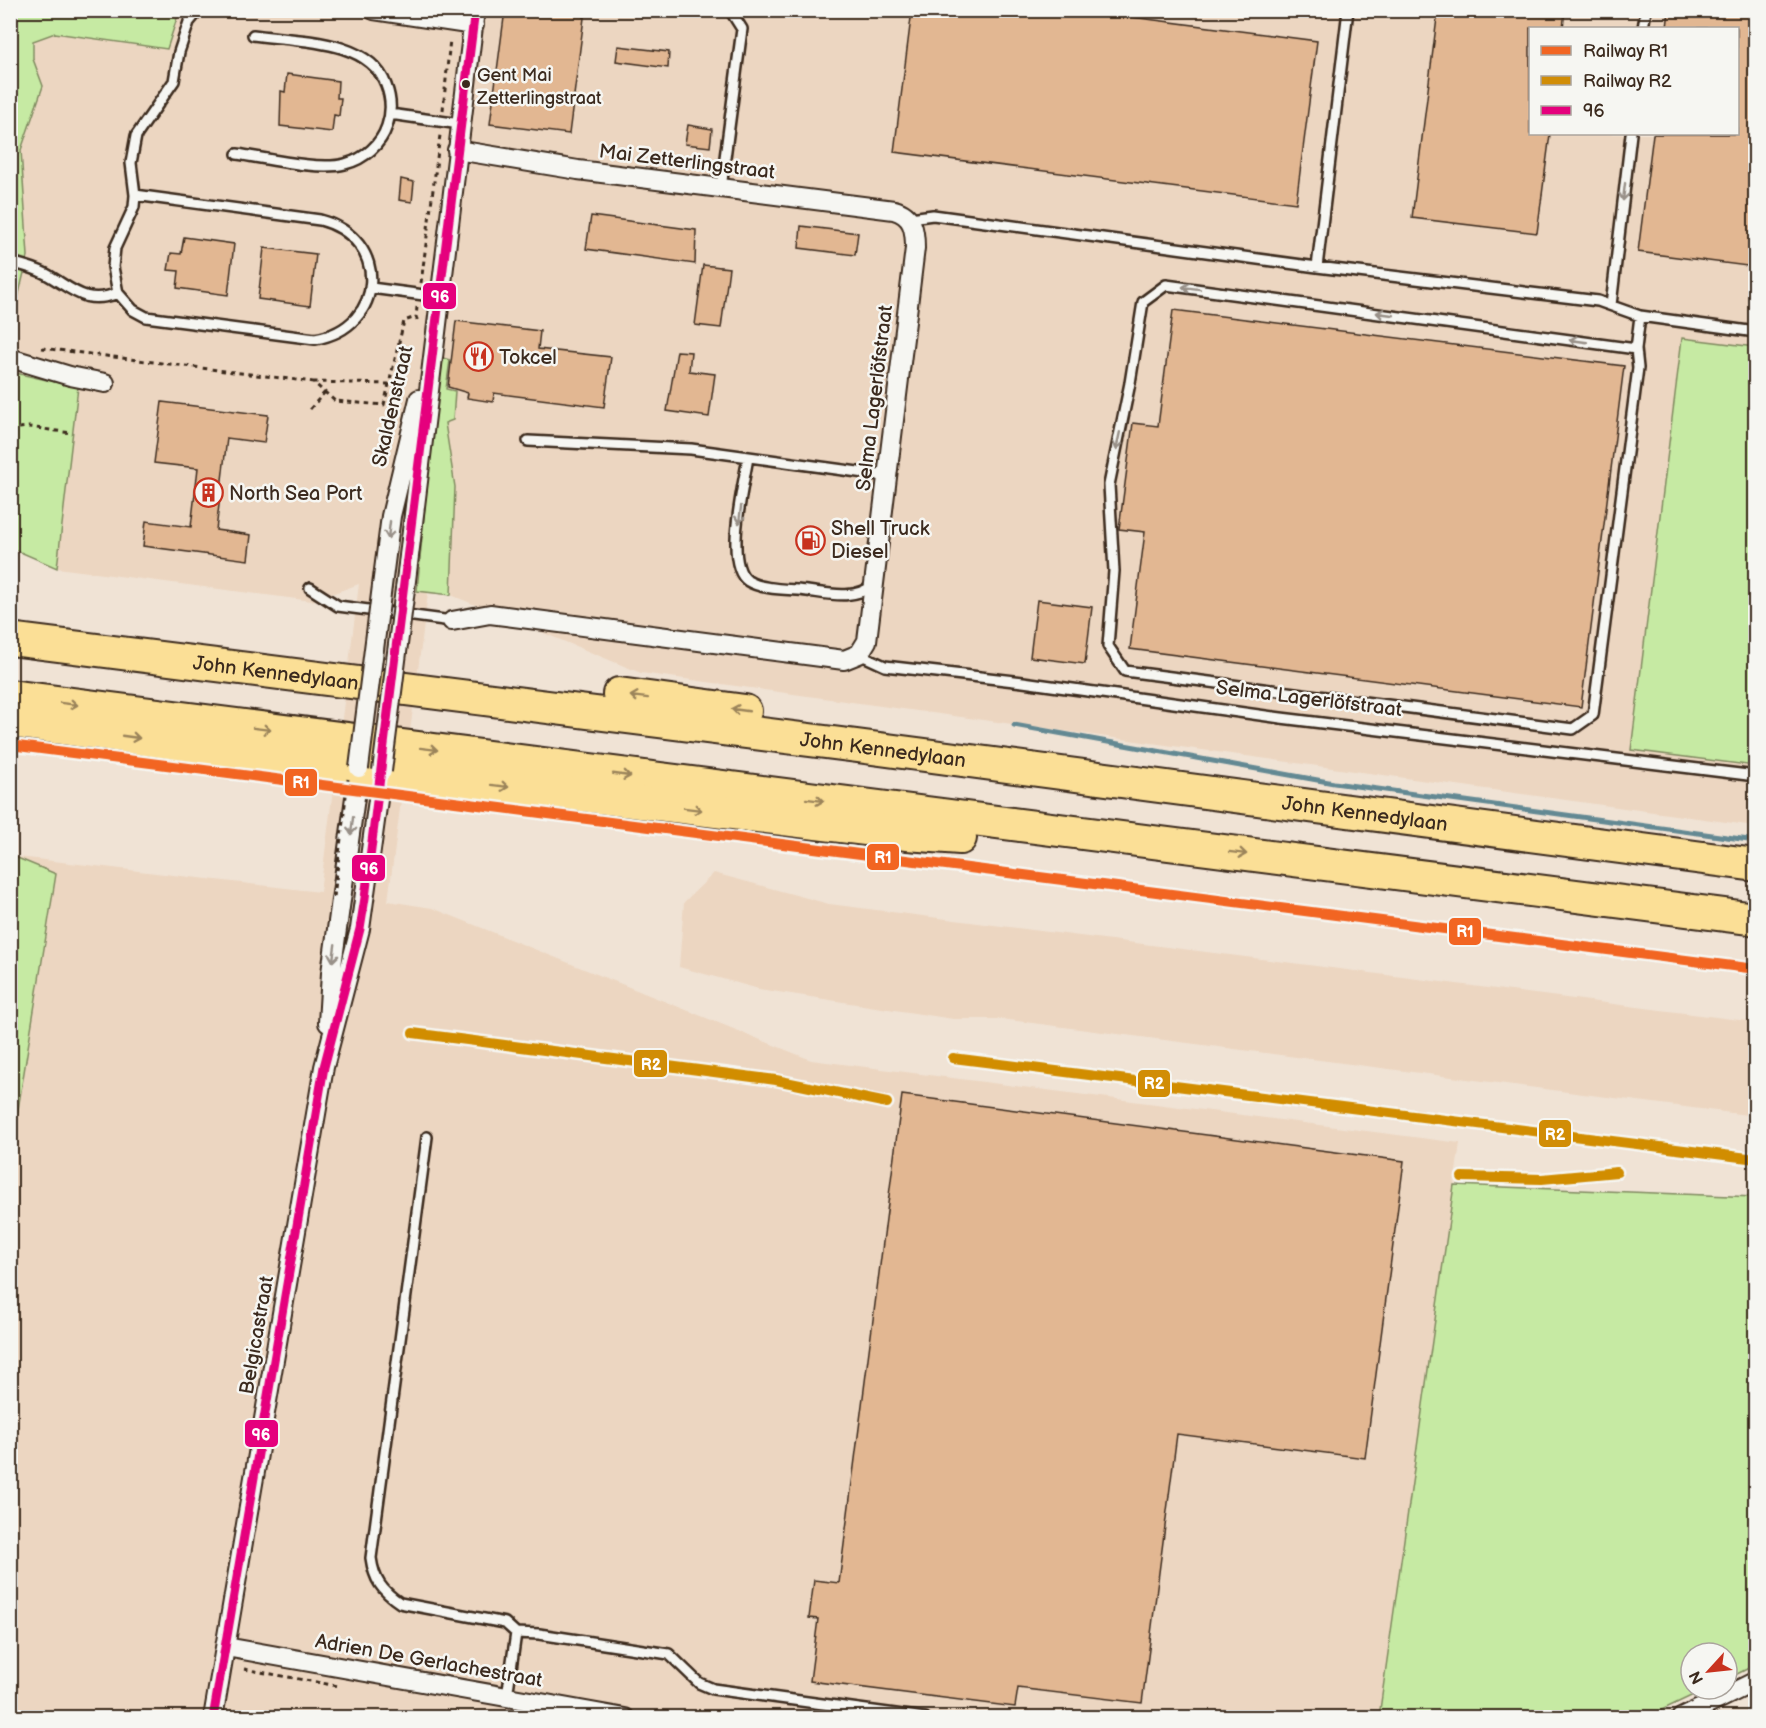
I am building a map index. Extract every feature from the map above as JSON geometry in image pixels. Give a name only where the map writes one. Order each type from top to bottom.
[{"type":"highway","points":[[10,620],[374,667],[697,704],[911,735],[1377,814]]},
{"type":"highway","name":"John Kennedylaan","points":[[10,639],[1377,814],[1755,865]]},
{"type":"highway","name":"John Kennedylaan","points":[[10,655],[1755,880]]},
{"type":"highway","points":[[10,696],[1755,919]]},
{"type":"highway","points":[[10,721],[370,770],[907,834],[1067,845],[1207,849]]},
{"type":"street","points":[[374,10],[452,21],[475,18]]},
{"type":"street","name":"Skaldenstraat","points":[[374,667],[405,589],[460,124],[475,18]]},
{"type":"street","name":"Mai Zetterlingstraat","points":[[457,150],[579,170],[894,210],[903,212],[910,218]]},
{"type":"street","name":"Selma Lagerlöfstraat","points":[[859,654],[867,641],[915,248],[915,232],[910,218]]},
{"type":"street","name":"Skaldenstraat","points":[[374,667],[391,516],[439,297]]},
{"type":"street","points":[[10,358],[70,376],[105,383]]},
{"type":"street","points":[[452,621],[490,614],[844,660],[859,654]]},
{"type":"street","points":[[370,770],[374,667]]},
{"type":"street","name":"Belgicastraat","points":[[324,1067],[331,973],[343,895],[370,770]]},
{"type":"street","name":"Belgicastraat","points":[[213,1718],[324,1067],[360,929],[365,898],[370,770]]},
{"type":"street","name":"Adrien De Gerlachestraat","points":[[226,1647],[625,1718]]},
{"type":"street","points":[[1680,1718],[1755,1681]]},
{"type":"lane","points":[[135,195],[331,223],[342,228],[360,243],[370,264],[371,288],[363,310],[348,327],[338,333],[315,339],[146,317],[133,310],[118,293],[113,267],[115,248],[134,207],[135,195],[131,163],[136,136],[174,81],[179,52],[189,22],[199,10]]},
{"type":"lane","points":[[722,188],[742,28],[730,10]]},
{"type":"lane","points":[[1317,267],[1348,10]]},
{"type":"lane","points":[[1643,27],[1646,10]]},
{"type":"lane","points":[[237,154],[323,165],[346,164],[357,160],[376,146],[387,126],[390,114],[389,91],[385,80],[378,70],[361,55],[339,47],[253,35]]},
{"type":"lane","points":[[390,114],[460,124]]},
{"type":"lane","points":[[1611,305],[1631,135]]},
{"type":"lane","points":[[910,218],[933,215],[1317,267],[1598,301],[1640,316],[1755,332]]},
{"type":"lane","points":[[10,262],[45,273],[86,298],[106,298],[118,293]]},
{"type":"lane","points":[[1636,350],[1166,285],[1143,302],[1130,383],[1109,485],[1114,571],[1108,646],[1125,671],[1573,729],[1593,715],[1638,369],[1636,350],[1640,316]]},
{"type":"lane","points":[[371,288],[439,297]]},
{"type":"lane","points":[[528,441],[692,449],[887,476]]},
{"type":"lane","points":[[748,457],[735,553],[740,574],[750,583],[827,594],[852,595],[865,592],[874,585]]},
{"type":"lane","points":[[310,588],[338,606],[452,621]]},
{"type":"lane","name":"Selma Lagerlöfstraat","points":[[859,654],[885,666],[1023,682],[1281,718],[1755,776]]},
{"type":"lane","points":[[427,1137],[371,1558],[374,1577],[386,1594],[400,1604],[505,1623],[516,1634],[539,1634],[669,1654],[699,1683],[713,1689],[925,1718]]},
{"type":"lane","points":[[507,1697],[516,1634]]},
{"type":"path","points":[[313,382],[335,401],[384,405],[404,321],[416,316],[452,21]]},
{"type":"path","points":[[34,347],[313,382],[389,384]]},
{"type":"path","points":[[310,409],[325,392]]},
{"type":"path","points":[[10,429],[28,427],[71,433]]},
{"type":"shaded area","points":[[36,11],[1755,11],[1755,826],[641,673],[451,595],[428,593],[388,901],[432,908],[811,1060],[1460,1143],[1379,1717],[11,1717],[10,856],[320,892],[359,584],[312,601],[57,568],[27,441],[10,348],[11,327],[28,256],[21,150],[43,86],[33,59]]},
{"type":"shaded area","points":[[714,873],[829,904],[1755,1022],[1755,1116],[1001,1019],[953,1019],[759,989],[679,967],[684,902]]},
{"type":"green space","points":[[11,11],[182,11],[178,15],[167,49],[55,33],[33,41],[33,59],[43,86],[21,150],[28,256],[11,327]]},
{"type":"green space","points":[[1682,338],[1755,347],[1755,766],[1631,750]]},
{"type":"green space","points":[[443,358],[450,360],[446,389],[455,391],[453,420],[445,423],[455,487],[451,595],[417,591],[429,462]]},
{"type":"green space","points":[[11,372],[78,387],[57,568],[11,548]]},
{"type":"green space","points":[[15,857],[56,874],[11,1153],[10,885]]},
{"type":"green space","points":[[1454,1185],[1755,1197],[1755,1665],[1739,1673],[1739,1641],[1679,1641],[1681,1701],[1647,1717],[1379,1717]]},
{"type":"building","points":[[505,10],[585,10],[569,134],[490,124]]},
{"type":"building","points":[[912,10],[1102,10],[1101,13],[1317,41],[1296,203],[894,152]]},
{"type":"building","points":[[1438,10],[1565,10],[1563,27],[1529,27],[1529,135],[1550,135],[1537,233],[1412,218]]},
{"type":"building","points":[[1669,10],[1755,10],[1755,267],[1638,252],[1653,135],[1739,135],[1739,27],[1667,27]]},
{"type":"building","points":[[618,46],[669,52],[668,68],[616,61]]},
{"type":"building","points":[[287,74],[338,81],[337,98],[341,98],[339,116],[334,115],[332,132],[280,126],[281,91],[285,92]]},
{"type":"building","points":[[688,125],[712,129],[710,147],[685,144]]},
{"type":"building","points":[[401,179],[414,182],[412,202],[399,200]]},
{"type":"building","points":[[591,216],[696,230],[695,264],[586,249]]},
{"type":"building","points":[[801,226],[858,233],[855,255],[799,248]]},
{"type":"building","points":[[184,237],[234,244],[228,295],[177,288],[179,271],[168,270],[171,253],[181,254]]},
{"type":"building","points":[[264,248],[316,254],[310,306],[258,299]]},
{"type":"building","points":[[703,265],[729,268],[721,328],[695,325]]},
{"type":"building","points":[[1173,310],[1624,366],[1581,707],[1130,649],[1145,532],[1119,529],[1133,423],[1158,426]]},
{"type":"building","points":[[456,321],[540,331],[538,349],[611,357],[604,407],[494,393],[493,402],[467,398],[468,393],[448,387]]},
{"type":"building","points":[[677,351],[691,352],[689,371],[715,374],[709,417],[667,411]]},
{"type":"building","name":"North Sea Port","points":[[162,402],[268,415],[264,443],[227,438],[216,530],[251,535],[248,560],[143,546],[146,521],[191,527],[198,468],[154,463]]},
{"type":"building","points":[[1037,600],[1092,607],[1085,664],[1030,657]]},
{"type":"building","points":[[902,1095],[1404,1161],[1365,1458],[1177,1434],[1142,1703],[1018,1688],[1015,1707],[810,1681],[818,1619],[809,1618],[814,1580],[839,1583]]},
{"type":"waterway","points":[[1014,725],[1334,783],[1756,841]]},
{"type":"rail line","name":"R1","points":[[10,745],[1756,969]]},
{"type":"rail line","name":"R2","points":[[413,1033],[776,1080],[887,1103]]},
{"type":"rail line","name":"R2","points":[[953,1058],[1756,1159]]},
{"type":"rail line","name":"R2","points":[[1462,1177],[1542,1179],[1617,1172]]},
{"type":"transit line","name":"96","points":[[213,1718],[324,1067],[360,929],[365,898],[475,10]]},
{"type":"place","name":"Gent Mai Zetterlingstraat","points":[[466,84]]},
{"type":"place","name":"Tokcel","points":[[478,357]]},
{"type":"place","name":"North Sea Port","points":[[208,493]]},
{"type":"place","name":"Shell Truck Diesel","points":[[810,540]]}]
